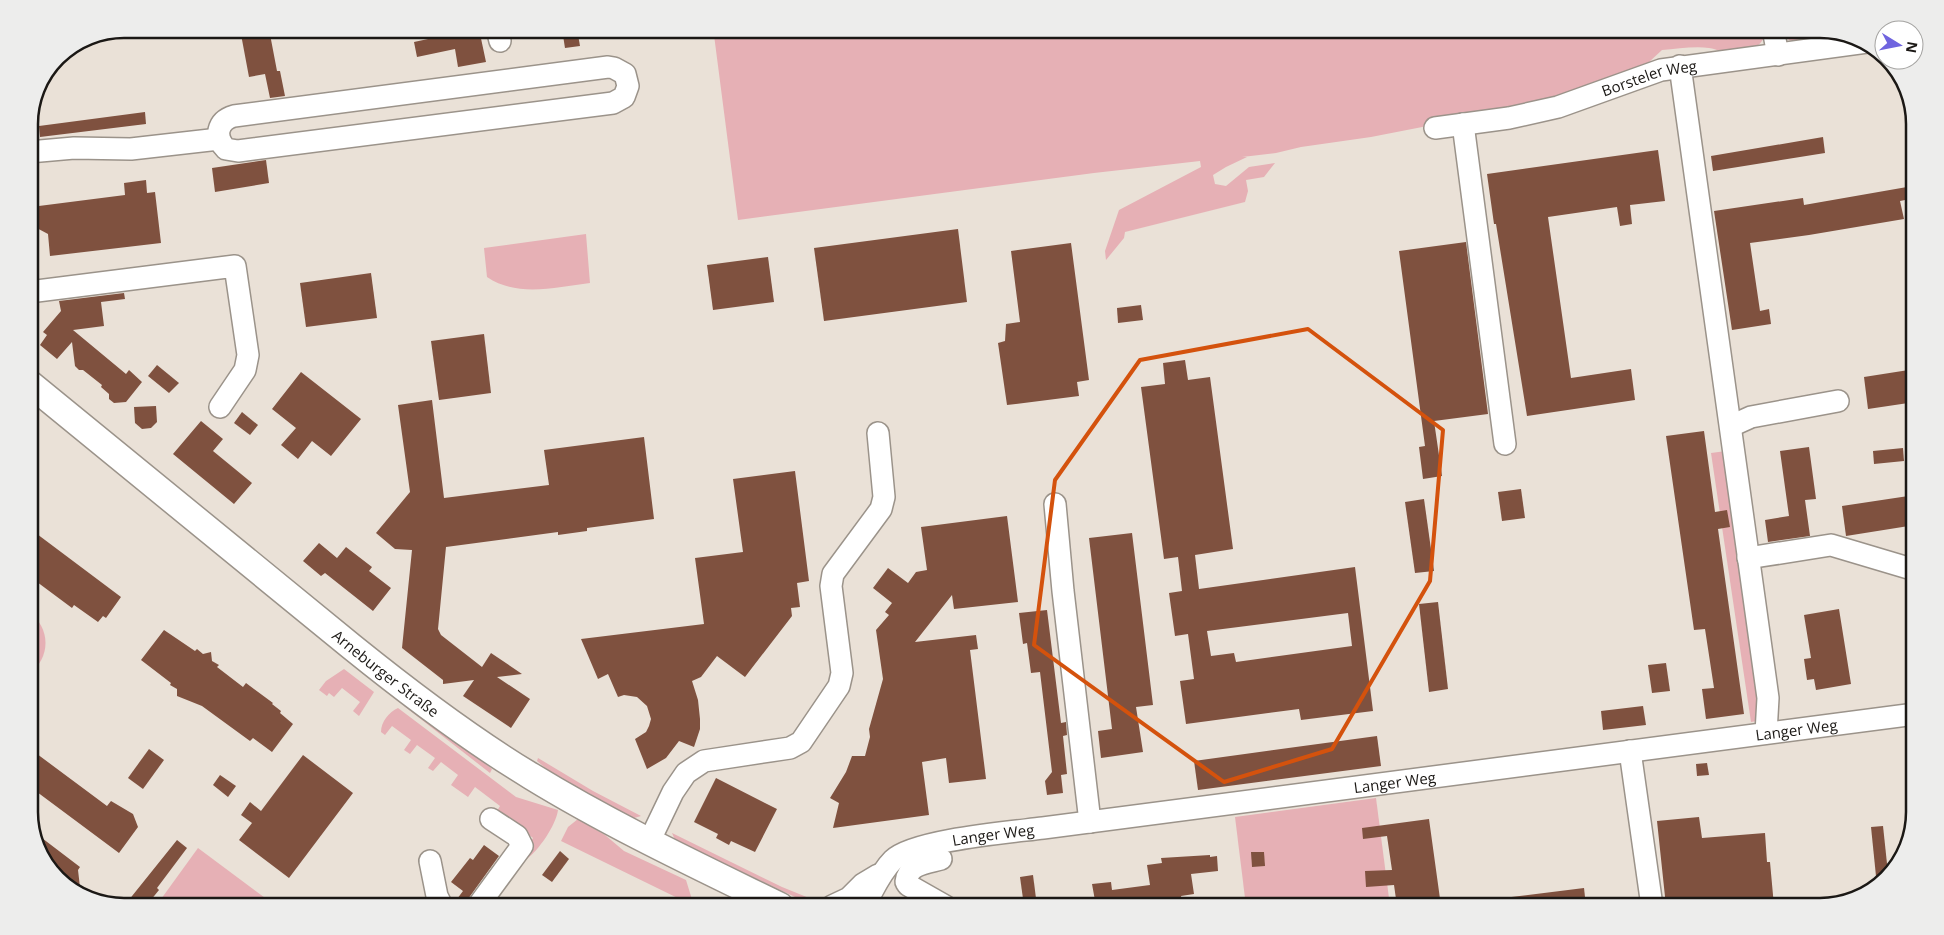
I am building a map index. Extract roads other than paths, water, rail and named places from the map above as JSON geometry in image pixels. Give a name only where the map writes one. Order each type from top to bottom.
[{"type":"main road","name":"Arneburger Straße","points":[[38,390],[398,684],[484,746],[531,776],[649,842],[764,898]]},
{"type":"street","points":[[1775,38],[1778,55]]},
{"type":"street","name":"Borsteler Weg","points":[[1436,128],[1509,118],[1558,107],[1661,70],[1680,66],[1854,44]]},
{"type":"street","points":[[1680,66],[1768,698],[1766,733]]},
{"type":"street","points":[[608,68],[620,70],[628,80],[624,97],[613,103],[238,151],[226,149],[219,139],[218,133],[223,122],[234,116],[608,68]]},
{"type":"street","points":[[1463,124],[1506,444]]},
{"type":"street","points":[[38,151],[74,148],[131,149],[219,139]]},
{"type":"street","points":[[38,291],[235,266],[248,355],[245,370],[220,407]]},
{"type":"street","points":[[1731,426],[1751,417],[1838,400]]},
{"type":"street","points":[[649,842],[673,792],[686,773],[704,761],[790,748],[801,742],[839,686],[842,673],[831,586],[833,574],[881,509],[884,497],[878,433]]},
{"type":"street","points":[[1055,504],[1063,591],[1090,822]]},
{"type":"street","points":[[1748,558],[1831,545],[1906,567]]},
{"type":"street","name":"Langer Weg","points":[[868,898],[882,873],[894,859],[913,849],[931,844],[1906,715]]},
{"type":"street","points":[[1630,751],[1651,898]]},
{"type":"street","points":[[484,898],[522,846],[517,836],[491,820]]},
{"type":"street","points":[[931,898],[906,882],[914,866],[941,859]]},
{"type":"street","points":[[430,861],[438,898]]},
{"type":"street","name":"Langer Weg","points":[[849,898],[863,884],[882,873]]}]
